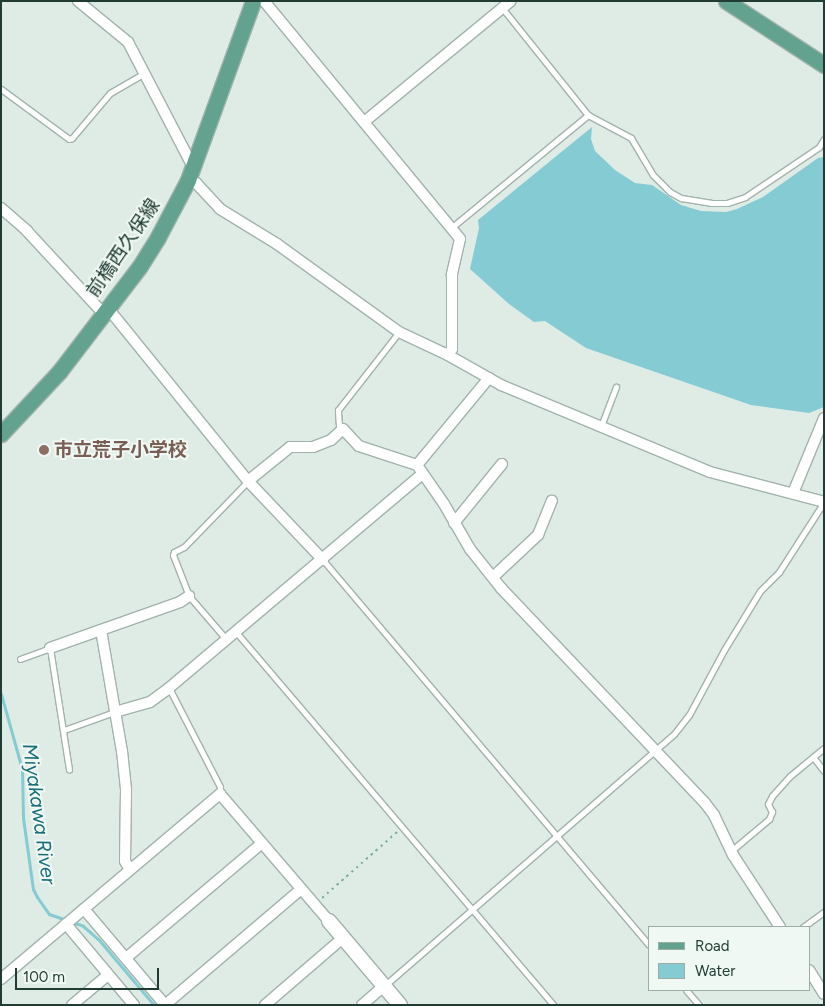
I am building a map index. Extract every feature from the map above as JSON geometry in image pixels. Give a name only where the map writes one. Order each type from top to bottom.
[{"type":"main road","name":"前橋西久保線","points":[[1,434],[59,372],[140,266],[178,202],[191,174],[252,1]]},
{"type":"main road","points":[[726,1],[824,65]]},
{"type":"street","points":[[78,1],[125,38],[144,73],[191,174],[196,183],[220,209],[277,244],[399,332],[448,355],[489,378],[710,472],[824,502]]},
{"type":"street","points":[[264,1],[460,239],[452,275],[452,349],[448,355]]},
{"type":"street","points":[[364,122],[500,5],[511,1]]},
{"type":"street","points":[[1,208],[28,231],[105,310],[248,481],[323,560]]},
{"type":"street","points":[[115,712],[150,702],[323,560],[419,470],[489,378]]},
{"type":"street","points":[[793,493],[824,418]]},
{"type":"street","points":[[248,481],[290,447],[313,447],[332,440],[343,429],[359,446],[419,470],[444,504],[470,549],[493,577],[705,803],[714,815],[730,851],[779,926]]},
{"type":"street","points":[[454,523],[502,464]]},
{"type":"street","points":[[493,577],[538,535],[552,501]]},
{"type":"street","points":[[50,648],[180,602],[189,596]]},
{"type":"street","points":[[101,630],[124,769],[125,861],[130,870]]},
{"type":"street","points":[[1,979],[220,794],[400,1005]]},
{"type":"street","points":[[126,958],[261,844]]},
{"type":"street","points":[[84,909],[165,1005],[300,890]]},
{"type":"street","points":[[66,924],[134,1005]]},
{"type":"street","points":[[265,1005],[343,938]]},
{"type":"street","points":[[810,972],[824,994]]},
{"type":"street","points":[[72,1005],[108,975]]},
{"type":"street","points":[[362,1005],[384,986]]},
{"type":"lane","points":[[500,5],[588,114],[631,138],[653,175],[670,192],[695,202],[727,203],[745,197],[821,147],[824,139]]},
{"type":"lane","points":[[1,88],[69,139],[72,138],[110,92],[144,73]]},
{"type":"lane","points":[[450,228],[588,114]]},
{"type":"lane","points":[[343,429],[339,426],[338,410],[399,332]]},
{"type":"lane","points":[[601,427],[616,387]]},
{"type":"lane","points":[[226,639],[189,596],[174,552],[184,547],[248,481]]},
{"type":"lane","points":[[384,986],[556,835],[656,752],[674,734],[689,715],[724,650],[760,591],[779,572],[824,502]]},
{"type":"lane","points":[[323,560],[648,944]]},
{"type":"lane","points":[[236,632],[553,1005]]},
{"type":"lane","points":[[20,659],[50,648],[69,770]]},
{"type":"lane","points":[[169,688],[220,787],[220,794]]},
{"type":"lane","points":[[64,730],[115,712]]},
{"type":"lane","points":[[730,851],[772,816],[769,801],[790,776],[824,748]]},
{"type":"lane","points":[[813,757],[824,771]]},
{"type":"lane","points":[[804,926],[824,912]]},
{"type":"lane","points":[[687,991],[699,1005]]},
{"type":"path","points":[[314,905],[403,828]]},
{"type":"water","points":[[592,127],[591,139],[595,151],[615,170],[635,183],[652,185],[681,205],[701,211],[726,212],[737,209],[763,197],[818,158],[824,157],[824,407],[809,413],[751,405],[586,348],[545,321],[534,322],[509,304],[470,269],[479,228],[478,220]]},
{"type":"waterway","name":"Miyakawa River","points":[[1,694],[22,769],[23,818],[33,889],[49,914],[83,926],[99,940],[154,1005]]},
{"type":"place","name":"市立荒子小学校","points":[[44,450]]}]
